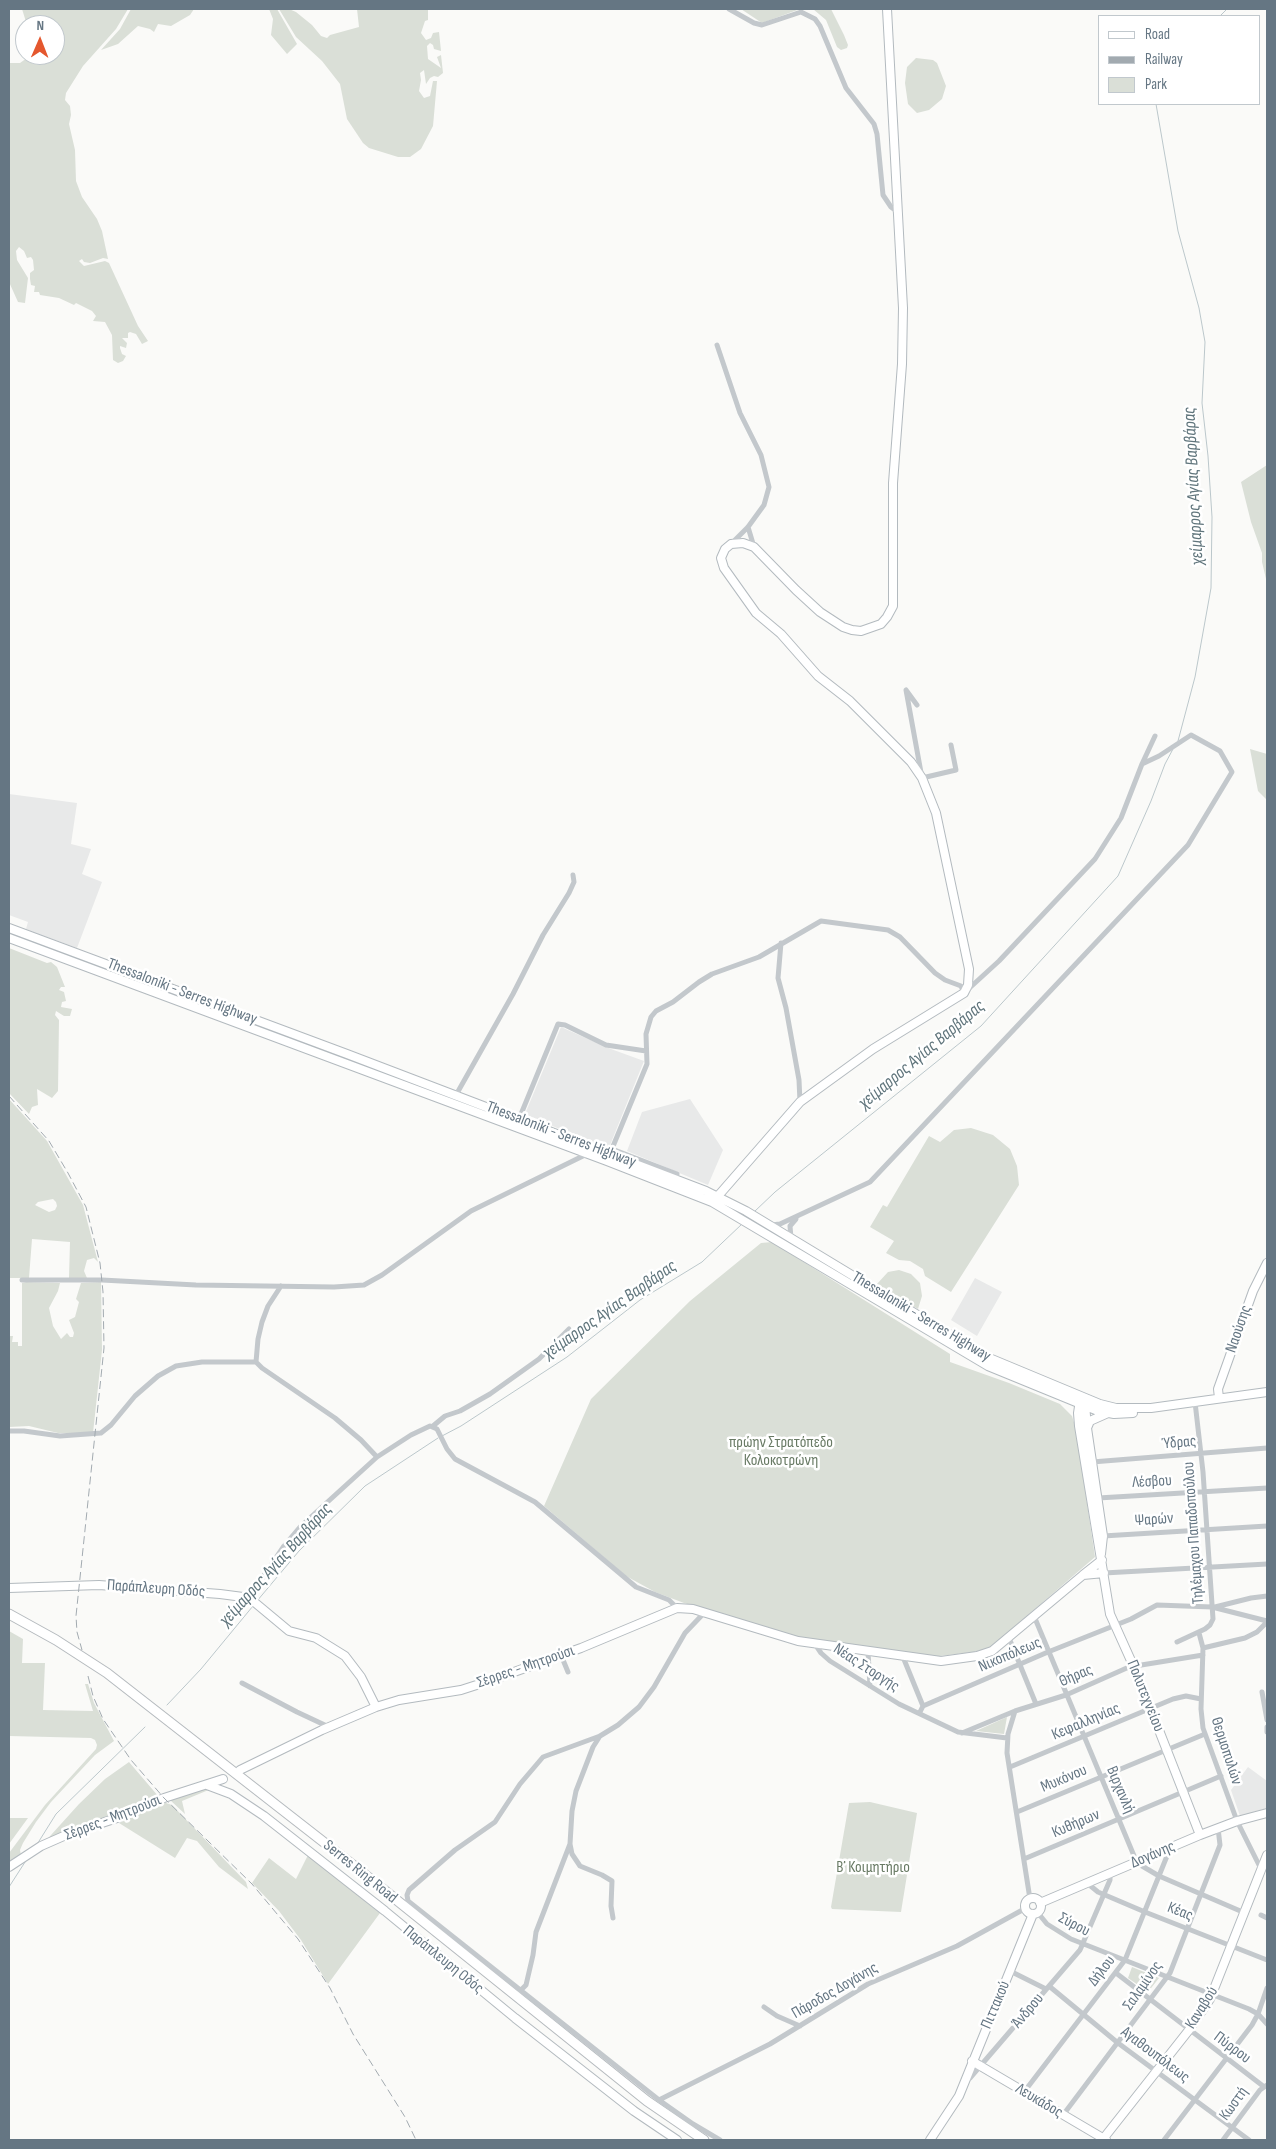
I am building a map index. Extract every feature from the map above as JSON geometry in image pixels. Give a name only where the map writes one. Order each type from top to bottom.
[{"type":"main road","name":"Serres Ring Road","points":[[9,1614],[56,1640],[108,1673],[353,1865],[640,2095],[704,2140]]},
{"type":"street","points":[[729,9],[754,23],[762,24],[801,12],[814,19],[820,26],[846,88],[874,124],[877,134],[884,195],[891,207],[899,212]]},
{"type":"street","points":[[731,544],[743,543],[754,547],[820,612],[843,627],[861,631],[872,628],[887,617],[893,606],[893,483],[902,364],[903,300],[887,9]]},
{"type":"street","points":[[717,345],[740,414],[761,454],[769,487],[764,505],[748,526],[722,553],[722,564],[756,613],[781,634],[818,676],[850,701],[911,762],[922,778]]},
{"type":"street","points":[[748,526],[754,547]]},
{"type":"street","points":[[917,705],[906,690],[922,778],[936,814],[969,969],[968,985],[964,993]]},
{"type":"street","points":[[763,1226],[777,1225],[870,1182],[1188,845],[1232,772],[1220,751],[1204,740],[1191,735],[1176,746],[1142,764]]},
{"type":"street","points":[[718,1196],[800,1102],[873,1049],[964,993],[999,961],[1095,859],[1120,818],[1155,736]]},
{"type":"street","points":[[922,778],[956,770],[951,745]]},
{"type":"street","points":[[456,1095],[513,994],[542,936],[569,893],[575,880],[573,875]]},
{"type":"street","points":[[610,1155],[647,1064],[647,1027],[656,1011],[712,974],[759,957],[820,921],[888,930],[900,937],[935,973],[945,980],[961,986],[964,993]]},
{"type":"street","name":"Thessaloniki - Serres Highway","points":[[11,928],[456,1095],[718,1196],[730,1207]]},
{"type":"street","name":"Thessaloniki - Serres Highway","points":[[9,938],[587,1154],[610,1155]]},
{"type":"street","points":[[781,943],[778,978],[786,1008],[799,1080],[800,1102]]},
{"type":"street","points":[[519,1119],[558,1024],[565,1025],[604,1045],[646,1051]]},
{"type":"street","points":[[22,1280],[102,1280],[196,1285],[356,1287],[371,1282],[471,1211],[587,1154]]},
{"type":"street","name":"Thessaloniki - Serres Highway","points":[[675,1180],[730,1207],[763,1226],[972,1358],[1059,1396],[1083,1401]]},
{"type":"street","points":[[791,1240],[790,1224],[802,1214]]},
{"type":"street","name":"Thessaloniki - Serres Highway","points":[[763,1226],[791,1240],[987,1357],[1083,1401]]},
{"type":"street","name":"Ναούσης","points":[[1219,1398],[1218,1391],[1255,1284],[1267,1265]]},
{"type":"street","points":[[256,1362],[262,1322],[268,1306],[281,1286]]},
{"type":"street","points":[[435,1428],[445,1416],[460,1411],[490,1394],[539,1359],[569,1329]]},
{"type":"street","points":[[9,1431],[60,1436],[101,1433],[111,1425],[135,1396],[158,1376],[176,1366],[202,1362],[256,1362],[335,1418],[361,1440],[377,1457]]},
{"type":"street","points":[[1083,1401],[1112,1408],[1151,1408],[1267,1392]]},
{"type":"street","points":[[1059,1396],[1070,1406],[1079,1420]]},
{"type":"street","points":[[1083,1401],[1108,1413]]},
{"type":"street","name":"Πολυτεχνείου","points":[[1083,1401],[1079,1420],[1098,1545],[1102,1557]]},
{"type":"street","name":"Πολυτεχνείου","points":[[1083,1401],[1103,1536],[1102,1557],[1109,1608],[1114,1625],[1134,1666],[1200,1835]]},
{"type":"street","name":"Τηλέμαχου Παπαδοπούλου","points":[[1177,1642],[1198,1633],[1210,1625],[1213,1619],[1201,1454],[1195,1402]]},
{"type":"street","points":[[1087,1428],[1090,1421],[1108,1413],[1138,1412],[1151,1408]]},
{"type":"street","points":[[250,1600],[292,1536],[377,1457],[426,1427],[435,1428]]},
{"type":"street","points":[[435,1428],[456,1459],[535,1502],[636,1587],[669,1600],[677,1608],[690,1609],[790,1639],[815,1644],[938,1662],[978,1656],[992,1651],[1009,1638],[1102,1557]]},
{"type":"street","name":"Ύδρας","points":[[1092,1462],[1267,1448]]},
{"type":"street","name":"Λέσβου","points":[[1098,1498],[1267,1488]]},
{"type":"street","name":"Ψαρών","points":[[1103,1536],[1267,1526]]},
{"type":"street","points":[[1083,1575],[1267,1564]]},
{"type":"street","name":"Παράπλευρη Οδός","points":[[9,1588],[99,1585],[220,1594],[250,1600],[289,1631],[316,1638],[345,1656],[360,1677],[376,1707]]},
{"type":"street","points":[[1212,1608],[1267,1596]]},
{"type":"street","name":"Νικοπόλεως","points":[[923,1706],[1048,1652],[1131,1619],[1159,1604],[1212,1608]]},
{"type":"street","name":"Σέρρες - Μητρούσι","points":[[240,1770],[376,1707],[399,1700],[461,1690],[561,1655],[677,1608]]},
{"type":"street","points":[[1212,1608],[1267,1621]]},
{"type":"street","points":[[704,1613],[685,1633],[654,1687],[639,1707],[618,1725],[600,1736],[542,1757],[520,1784],[495,1822],[446,1858],[409,1890],[407,1895],[408,1901],[414,1906],[659,2100],[720,2140]]},
{"type":"street","name":"Βιρχανλή","points":[[1034,1616],[1136,1862]]},
{"type":"street","points":[[1203,1648],[1245,1638],[1256,1632],[1267,1621]]},
{"type":"street","name":"Θερμοπυλών","points":[[1198,1633],[1203,1648],[1201,1722],[1204,1734],[1237,1821],[1265,1863]]},
{"type":"street","points":[[1009,1638],[1036,1704]]},
{"type":"street","name":"Νέας Στοργής","points":[[815,1644],[830,1660],[870,1686],[908,1708],[962,1733]]},
{"type":"street","points":[[830,1660],[827,1651],[830,1647],[834,1647]]},
{"type":"street","points":[[868,1652],[870,1686]]},
{"type":"street","points":[[561,1655],[568,1672]]},
{"type":"street","name":"Θήρας","points":[[962,1733],[1015,1710],[1066,1695],[1134,1666],[1203,1655]]},
{"type":"street","points":[[903,1657],[923,1706],[920,1712]]},
{"type":"street","points":[[242,1683],[330,1727]]},
{"type":"street","points":[[1262,1692],[1267,1720]]},
{"type":"street","name":"Κεφαλληνίας","points":[[1010,1767],[1180,1697],[1201,1699]]},
{"type":"street","points":[[1015,1710],[1007,1738],[1030,1899],[1026,1908],[1028,1912],[1036,1913],[1041,1908],[1040,1902],[1030,1899]]},
{"type":"street","points":[[962,1733],[1007,1738]]},
{"type":"street","name":"Μυκόνου","points":[[1017,1812],[1204,1734]]},
{"type":"street","points":[[600,1736],[576,1792],[572,1811],[570,1844],[572,1854],[580,1866],[602,1875],[612,1882],[610,1897],[613,1918]]},
{"type":"street","name":"Κυθήρων","points":[[1024,1859],[1221,1776]]},
{"type":"street","name":"Σέρρες - Μητρούσι","points":[[9,1867],[41,1846],[120,1817],[164,1798],[223,1779]]},
{"type":"street","name":"Παράπλευρη Οδός","points":[[207,1785],[232,1794],[264,1816],[385,1911],[515,2018],[634,2110],[677,2140]]},
{"type":"street","name":"Δογάνης","points":[[1040,1902],[1200,1835],[1237,1821],[1267,1813]]},
{"type":"street","name":"Σαλαμίνος","points":[[1063,2114],[1168,1977],[1220,1845],[1218,1828]]},
{"type":"street","points":[[520,1991],[526,1986],[536,1932],[570,1844]]},
{"type":"street","name":"Δήλου","points":[[1024,2092],[1125,1960],[1167,1856],[1168,1848]]},
{"type":"street","points":[[1136,1862],[1141,1867],[1159,1876],[1245,1913]]},
{"type":"street","name":"Καναβού","points":[[1104,2140],[1189,2030],[1213,1995],[1265,1863]]},
{"type":"street","name":"Άνδρου","points":[[976,2064],[988,2058],[1078,1952],[1110,1880],[1110,1873]]},
{"type":"street","name":"Κέας","points":[[1087,1883],[1093,1889],[1145,1912],[1267,1960]]},
{"type":"street","name":"Πάροδος Δογάνης","points":[[659,2100],[740,2060],[868,1984],[957,1946],[1026,1908]]},
{"type":"street","name":"Σύρου","points":[[1036,1913],[1051,1928],[1083,1944],[1258,2014],[1267,2024]]},
{"type":"street","name":"Πιττακού","points":[[930,2140],[960,2096],[976,2064],[1010,1971],[1036,1913]]},
{"type":"street","points":[[1261,1915],[1267,1918]]},
{"type":"street","name":"Αγαθουπόλεως","points":[[1010,1971],[1047,1987],[1118,2043],[1249,2140]]},
{"type":"street","name":"Πύρρου","points":[[1116,1973],[1226,2058],[1265,2085]]},
{"type":"street","points":[[1164,2140],[1258,2014],[1267,1988]]},
{"type":"street","points":[[764,2007],[800,2026]]},
{"type":"street","name":"Λευκάδος","points":[[976,2064],[1104,2140]]},
{"type":"street","name":"Κωστή","points":[[1223,2140],[1265,2085]]},
{"type":"shaded area","points":[[9,794],[77,803],[71,844],[91,849],[82,874],[102,882],[77,948],[30,931],[26,929],[28,922],[9,915]]},
{"type":"shaded area","points":[[561,1027],[644,1061],[608,1150],[525,1114]]},
{"type":"shaded area","points":[[690,1099],[723,1150],[708,1185],[627,1151],[642,1112]]},
{"type":"shaded area","points":[[975,1278],[1002,1292],[977,1336],[951,1320]]},
{"type":"shaded area","points":[[1248,1767],[1267,1781],[1267,1808],[1240,1816],[1231,1790]]},
{"type":"green space","points":[[22,9],[128,9],[116,29],[83,66],[66,93],[65,100],[70,106],[69,124],[75,150],[76,181],[82,197],[97,219],[102,231],[108,259],[103,258],[90,263],[84,262],[82,259],[79,261],[84,266],[105,261],[109,263],[138,326],[148,341],[142,344],[136,334],[128,333],[128,338],[122,338],[127,343],[126,348],[120,346],[122,354],[126,356],[123,361],[118,363],[113,360],[112,335],[105,322],[93,321],[96,316],[92,311],[76,303],[74,305],[59,298],[40,295],[39,292],[34,292],[35,286],[31,285],[30,279],[30,273],[34,270],[33,260],[31,257],[27,258],[24,251],[19,247],[16,251],[17,260],[28,278],[25,303],[18,302],[9,282],[9,63],[15,63],[15,65],[65,65],[65,15],[24,15]]},
{"type":"green space","points":[[131,9],[194,9],[190,15],[171,26],[158,24],[154,32],[138,26],[118,44],[101,50],[120,29]]},
{"type":"green space","points":[[269,9],[277,9],[297,44],[287,54],[271,35],[273,19]]},
{"type":"green space","points":[[279,9],[289,9],[296,12],[312,25],[321,36],[327,38],[330,35],[359,27],[357,9],[428,9],[428,20],[425,21],[421,33],[426,40],[431,38],[433,33],[439,32],[441,51],[434,49],[430,43],[427,46],[428,59],[441,68],[437,57],[441,55],[443,73],[438,77],[430,78],[426,84],[424,70],[420,73],[419,91],[424,98],[430,96],[433,81],[437,81],[433,126],[421,149],[410,157],[398,157],[369,148],[363,143],[347,119],[340,84],[322,61],[296,37]]},
{"type":"green space","points":[[741,9],[800,9],[762,23]]},
{"type":"green space","points":[[813,9],[831,9],[844,35],[848,45],[847,48],[841,50],[837,47],[826,20]]},
{"type":"green space","points":[[916,58],[933,60],[937,63],[946,86],[942,99],[929,110],[917,113],[908,104],[905,83],[907,67]]},
{"type":"green space","points":[[1267,465],[1266,579],[1262,553],[1251,522],[1241,482]]},
{"type":"green space","points":[[1250,749],[1267,754],[1267,800],[1258,791]]},
{"type":"green space","points":[[9,948],[47,963],[51,962],[57,967],[65,987],[61,987],[59,990],[64,992],[66,1001],[62,1002],[61,1007],[72,1009],[70,1016],[64,1016],[56,1011],[55,1015],[59,1020],[58,1091],[52,1098],[37,1089],[38,1105],[32,1107],[29,1114],[9,1093]]},
{"type":"green space","points":[[9,1099],[47,1141],[83,1205],[98,1262],[94,1258],[87,1260],[84,1271],[87,1278],[69,1278],[70,1242],[32,1239],[29,1278],[9,1278]],"holes":[[[53,1199],[56,1202],[55,1210],[49,1212],[35,1205],[38,1202]]]},
{"type":"green space","points":[[971,1128],[993,1135],[1010,1149],[1017,1166],[1019,1185],[951,1292],[925,1276],[923,1269],[910,1261],[899,1260],[886,1253],[894,1241],[870,1227],[883,1205],[887,1207],[929,1136],[940,1142],[954,1130]]},
{"type":"green space","name":"πρώην Στρατόπεδο Κολοκοτρώνη","points":[[772,1242],[950,1354],[950,1362],[1060,1404],[1072,1416],[1076,1429],[1095,1557],[990,1648],[974,1652],[931,1657],[795,1637],[684,1603],[655,1592],[626,1576],[544,1506],[591,1399],[690,1301],[761,1243]]},
{"type":"green space","points":[[899,1270],[911,1274],[920,1283],[922,1296],[918,1309],[876,1285],[888,1272]]},
{"type":"green space","points":[[101,1282],[102,1350],[93,1433],[58,1433],[29,1426],[9,1427],[9,1336],[13,1336],[12,1342],[18,1342],[18,1346],[22,1346],[22,1283],[60,1283],[49,1308],[53,1326],[61,1339],[67,1333],[70,1337],[73,1337],[74,1333],[69,1320],[75,1317],[79,1302],[76,1299],[81,1283]]},
{"type":"green space","points":[[9,1631],[23,1639],[22,1663],[45,1663],[43,1710],[93,1711],[85,1684],[88,1684],[94,1703],[114,1741],[95,1755],[51,1802],[23,1843],[20,1850],[21,1856],[9,1863],[9,1853],[45,1805],[96,1749],[97,1745],[95,1740],[91,1738],[9,1736]]},
{"type":"green space","points":[[1007,1717],[1004,1734],[976,1731]]},
{"type":"green space","points":[[129,1762],[159,1797],[112,1818],[42,1845],[79,1804],[105,1779]]},
{"type":"green space","points":[[202,1789],[211,1789],[182,1801],[185,1814],[170,1800]]},
{"type":"green space","points":[[163,1802],[172,1805],[246,1882],[248,1889],[219,1867],[197,1841],[187,1838],[175,1858],[119,1823]]},
{"type":"green space","name":"Β΄ Κοιμητήριο","points":[[870,1802],[917,1813],[901,1912],[832,1909],[831,1907],[849,1803]]},
{"type":"green space","points":[[9,1818],[28,1818],[9,1844]]},
{"type":"green space","points":[[308,1855],[380,1913],[328,1984],[301,1940],[279,1911],[252,1883],[269,1858],[296,1879]]},
{"type":"green space","points":[[1132,1967],[1159,1978],[1148,1992],[1128,1978]]},
{"type":"waterway","name":"χείμαρρος Αγίας Βαρβάρας","points":[[1221,15],[1227,9]]},
{"type":"waterway","name":"χείμαρρος Αγίας Βαρβάρας","points":[[1156,105],[1178,231],[1199,308],[1205,342],[1202,403],[1212,517],[1211,588],[1195,677],[1178,741]]},
{"type":"waterway","name":"χείμαρρος Αγίας Βαρβάρας","points":[[754,1212],[775,1192],[981,1026],[1118,876],[1173,749]]},
{"type":"waterway","name":"χείμαρρος Αγίας Βαρβάρας","points":[[442,1436],[461,1426],[567,1357],[640,1300],[702,1262],[742,1224]]},
{"type":"waterway","name":"χείμαρρος Αγίας Βαρβάρας","points":[[257,1601],[299,1551],[365,1486],[438,1438]]},
{"type":"waterway","name":"χείμαρρος Αγίας Βαρβάρας","points":[[167,1705],[201,1669],[253,1606]]},
{"type":"waterway","name":"χείμαρρος Αγίας Βαρβάρας","points":[[36,1846],[56,1814],[145,1727]]},
{"type":"waterway","name":"χείμαρρος Αγίας Βαρβάρας","points":[[9,1887],[27,1859]]},
{"type":"railway","points":[[9,1096],[49,1141],[68,1173],[86,1207],[100,1263],[103,1292],[104,1348],[76,1616],[77,1632],[82,1650]]},
{"type":"railway","points":[[88,1676],[93,1696],[103,1719],[131,1760],[164,1798],[252,1884],[298,1939],[330,1988],[353,2034],[405,2117],[416,2140]]}]
